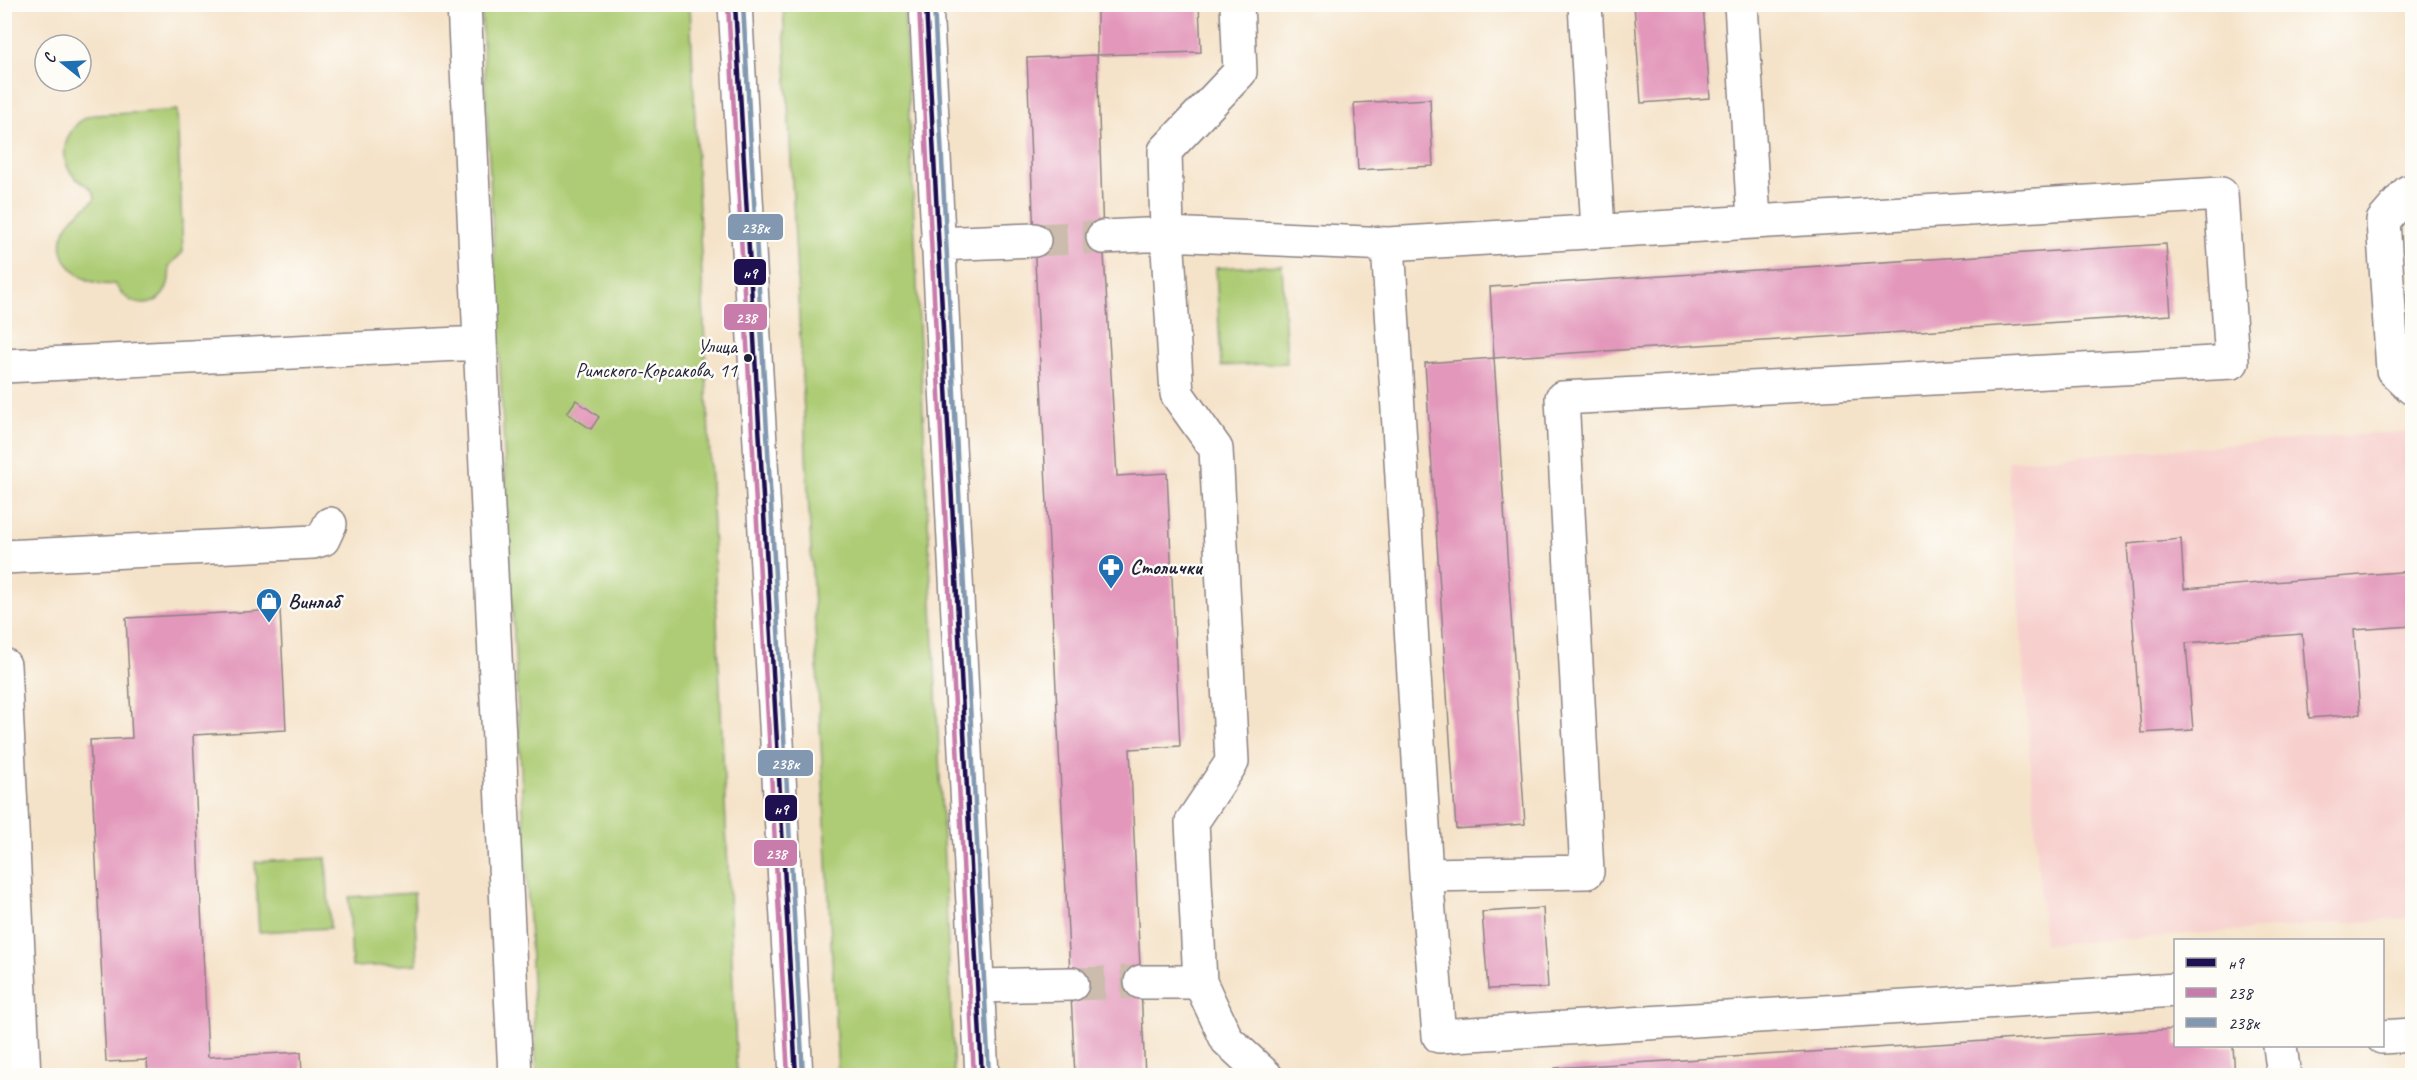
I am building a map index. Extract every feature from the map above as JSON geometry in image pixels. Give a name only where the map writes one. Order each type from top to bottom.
[{"type":"street","points":[[464,4],[515,1076]]},
{"type":"street","points":[[735,4],[796,1076]]},
{"type":"street","points":[[926,4],[982,1076]]},
{"type":"street","points":[[1237,4],[1240,72],[1165,152],[1167,234],[1177,394],[1216,449],[1232,762],[1192,822],[1200,982],[1227,1040],[1266,1076]]},
{"type":"street","points":[[1585,4],[1598,231]]},
{"type":"street","points":[[1740,4],[1754,221]]},
{"type":"street","points":[[2412,192],[2408,192],[2383,221],[2393,370],[2412,388]]},
{"type":"street","points":[[1104,237],[1167,234],[1388,244],[2221,194],[2232,362],[1562,399],[1587,872],[1426,875]]},
{"type":"street","points":[[938,244],[1034,240]]},
{"type":"street","points":[[1388,244],[1426,875],[1439,1036],[2174,990]]},
{"type":"street","points":[[4,366],[480,343]]},
{"type":"street","points":[[4,557],[313,542],[323,539],[330,524]]},
{"type":"street","points":[[4,665],[24,1076]]},
{"type":"street","points":[[1141,982],[1200,982]]},
{"type":"street","points":[[979,987],[1072,984]]},
{"type":"street","points":[[2384,1037],[2412,1035]]},
{"type":"street","points":[[2280,1047],[2284,1076]]},
{"type":"shaded area","points":[[2412,431],[2412,918],[2044,945],[2008,461]]},
{"type":"green space","points":[[481,5],[690,5],[737,1075],[537,1075]]},
{"type":"green space","points":[[783,5],[904,5],[954,1075],[838,1075]]},
{"type":"green space","points":[[177,110],[183,252],[169,266],[169,279],[159,298],[151,303],[142,304],[123,295],[115,284],[93,282],[82,277],[67,262],[62,252],[62,241],[68,224],[95,199],[90,188],[70,171],[65,159],[65,147],[74,127],[89,116]]},
{"type":"green space","points":[[1282,265],[1287,363],[1221,366],[1216,268]]},
{"type":"green space","points":[[326,858],[330,928],[259,932],[255,862]]},
{"type":"green space","points":[[414,893],[417,964],[352,967],[349,897]]},
{"type":"building","points":[[1097,4],[1199,4],[1201,52],[1097,55]]},
{"type":"building","points":[[1634,4],[1703,4],[1710,98],[1641,103]]},
{"type":"building","points":[[1097,55],[1103,237],[1117,476],[1167,473],[1180,746],[1130,749],[1145,1076],[1075,1076],[1034,240],[1027,58]]},
{"type":"building","points":[[1430,99],[1433,166],[1358,170],[1354,103]]},
{"type":"building","points":[[2166,244],[2171,315],[1494,358],[1490,287]]},
{"type":"building","points":[[1494,358],[1525,824],[1456,829],[1425,363]]},
{"type":"building","points":[[576,400],[599,417],[591,429],[567,413]]},
{"type":"building","points":[[2181,539],[2184,589],[2412,571],[2412,626],[2354,630],[2360,714],[2309,718],[2302,634],[2186,643],[2193,730],[2141,733],[2127,544]]},
{"type":"building","points":[[280,610],[286,730],[193,735],[208,1057],[301,1052],[302,1076],[148,1076],[147,1060],[106,1062],[90,740],[132,738],[126,618]]},
{"type":"building","points":[[1543,908],[1548,988],[1488,989],[1482,912]]},
{"type":"building","points":[[2174,1029],[2174,1047],[2233,1047],[2235,1076],[1555,1076],[1555,1068]]},
{"type":"tunnel","points":[[1034,240],[1103,237]]},
{"type":"tunnel","points":[[1072,984],[1141,982]]},
{"type":"transit line","name":"238","points":[[728,4],[788,1076]]},
{"type":"transit line","name":"н9","points":[[735,4],[796,1076]]},
{"type":"transit line","name":"238к","points":[[743,4],[803,1076]]},
{"type":"transit line","name":"238","points":[[919,4],[974,1076]]},
{"type":"transit line","name":"н9","points":[[926,4],[982,1076]]},
{"type":"transit line","name":"238к","points":[[934,4],[989,1076]]},
{"type":"place","name":"Улица Римского-Корсакова, 11","points":[[748,358]]},
{"type":"place","name":"Столички","points":[[1111,590]]},
{"type":"place","name":"Винлаб","points":[[269,624]]}]
